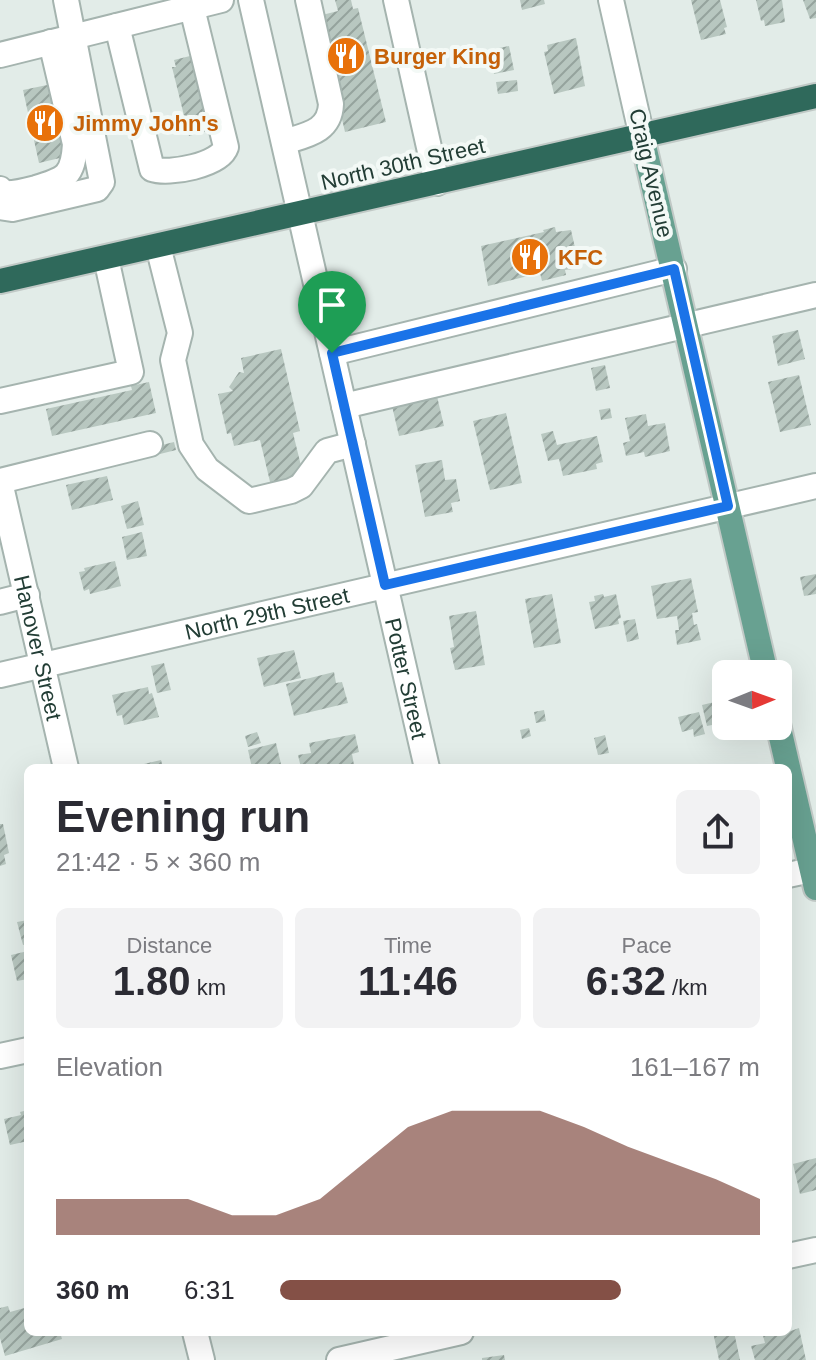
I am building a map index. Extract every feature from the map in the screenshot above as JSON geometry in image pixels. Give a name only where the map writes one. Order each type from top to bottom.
[{"type":"highway","name":"North 30th Street","points":[[0,281],[816,96]]},
{"type":"main road","name":"Craig Avenue","points":[[642,137],[763,660]]},
{"type":"main road","points":[[781,740],[786,764]]},
{"type":"main road","points":[[792,794],[808,875]]},
{"type":"street","points":[[0,189],[3,193],[14,194],[60,181],[69,173],[74,161],[75,144],[62,40],[66,0]]},
{"type":"street","points":[[0,55],[191,4],[221,0]]},
{"type":"street","name":"Potter Street","points":[[251,0],[426,764]]},
{"type":"street","points":[[284,142],[318,130],[331,115],[308,0]]},
{"type":"street","points":[[396,0],[437,183]]},
{"type":"street","name":"Craig Avenue","points":[[611,0],[642,137]]},
{"type":"street","points":[[117,26],[152,169],[168,172],[213,161],[224,154],[226,147],[191,4]]},
{"type":"street","points":[[0,207],[12,209],[97,189],[102,182],[62,40]]},
{"type":"street","points":[[158,246],[180,333],[173,360],[178,387],[191,445],[207,469],[249,501],[301,486],[327,451],[353,444]]},
{"type":"street","points":[[0,401],[131,372],[106,258]]},
{"type":"street","points":[[332,353],[674,269]]},
{"type":"street","points":[[344,406],[816,295]]},
{"type":"street","points":[[0,482],[150,444]]},
{"type":"street","name":"Hanover Street","points":[[0,482],[65,764]]},
{"type":"street","name":"North 29th Street","points":[[0,675],[816,486]]},
{"type":"street","points":[[0,602],[27,595]]},
{"type":"street","points":[[0,1056],[24,1051]]},
{"type":"street","points":[[792,1255],[816,1250]]},
{"type":"street","points":[[196,1336],[202,1360]]},
{"type":"street","points":[[339,1360],[390,1354],[448,1336]]},
{"type":"building","name":"Burger King","points":[[335,0],[351,0],[353,9],[358,8],[386,122],[345,132],[318,16],[338,11]]},
{"type":"building","points":[[520,0],[544,0],[545,4],[522,10]]},
{"type":"building","points":[[691,0],[720,0],[726,34],[701,40]]},
{"type":"building","points":[[756,0],[782,0],[785,22],[765,26]]},
{"type":"building","points":[[803,0],[816,0],[816,18],[810,19]]},
{"type":"building","points":[[576,38],[585,86],[554,94],[544,52],[548,51],[547,45]]},
{"type":"building","points":[[509,46],[514,70],[494,74],[489,50]]},
{"type":"building","points":[[194,55],[216,129],[189,136],[172,67],[176,67],[174,60]]},
{"type":"building","points":[[517,80],[518,91],[498,94],[496,82]]},
{"type":"building","name":"Jimmy John's","points":[[52,84],[68,156],[39,163],[23,90]]},
{"type":"building","points":[[555,227],[556,232],[571,230],[576,252],[568,254],[572,269],[565,270],[566,275],[542,281],[540,273],[488,286],[481,246]]},
{"type":"building","points":[[798,330],[805,359],[778,366],[772,336]]},
{"type":"building","points":[[281,349],[300,431],[293,433],[304,478],[271,486],[260,440],[234,446],[231,433],[227,434],[218,394],[233,391],[229,387],[239,372],[244,373],[241,358]]},
{"type":"building","points":[[605,365],[610,388],[596,391],[591,368]]},
{"type":"building","points":[[799,375],[811,425],[780,432],[768,382]]},
{"type":"building","points":[[149,382],[156,413],[52,436],[46,409],[132,390],[131,386]]},
{"type":"building","points":[[436,392],[444,426],[399,436],[392,406]]},
{"type":"building","points":[[610,408],[612,418],[601,420],[599,410]]},
{"type":"building","points":[[506,413],[522,483],[490,490],[473,421]]},
{"type":"building","points":[[646,414],[648,426],[665,423],[670,451],[645,457],[644,452],[626,456],[623,443],[630,441],[625,418]]},
{"type":"building","points":[[553,431],[557,445],[597,436],[603,462],[596,464],[597,469],[563,476],[559,459],[548,461],[541,434]]},
{"type":"building","points":[[174,442],[176,450],[160,454],[158,446]]},
{"type":"building","points":[[442,460],[445,480],[456,479],[460,501],[451,503],[453,512],[425,517],[415,465]]},
{"type":"building","points":[[107,476],[113,500],[72,510],[66,485]]},
{"type":"building","points":[[138,501],[144,525],[127,529],[121,506]]},
{"type":"building","points":[[142,532],[147,556],[127,560],[122,537]]},
{"type":"building","points":[[115,561],[121,586],[90,594],[89,589],[84,591],[79,572]]},
{"type":"building","points":[[816,574],[816,594],[804,596],[800,577]]},
{"type":"building","points":[[691,578],[698,612],[692,613],[701,640],[677,645],[677,616],[657,619],[651,586]]},
{"type":"building","points":[[552,594],[561,643],[534,648],[525,599]]},
{"type":"building","points":[[603,594],[604,597],[616,594],[621,618],[618,619],[619,624],[595,629],[589,602],[595,601],[594,596]]},
{"type":"building","points":[[476,611],[485,665],[455,670],[450,648],[454,647],[449,616]]},
{"type":"building","points":[[635,619],[639,639],[627,642],[623,621]]},
{"type":"building","points":[[294,650],[301,678],[264,687],[257,658]]},
{"type":"building","points":[[164,663],[171,690],[157,693],[151,666]]},
{"type":"building","points":[[334,672],[336,683],[342,682],[348,703],[294,716],[286,684]]},
{"type":"building","points":[[148,687],[159,717],[124,725],[122,715],[117,716],[112,695]]},
{"type":"building","points":[[712,703],[712,725],[707,726],[702,705]]},
{"type":"building","points":[[544,710],[546,721],[536,723],[534,712]]},
{"type":"building","points":[[699,712],[705,734],[694,737],[693,729],[682,732],[678,717]]},
{"type":"building","points":[[529,728],[531,736],[522,739],[520,730]]},
{"type":"building","points":[[257,732],[261,743],[248,747],[245,736]]},
{"type":"building","points":[[355,734],[359,752],[352,754],[354,764],[300,764],[298,755],[311,753],[309,743]]},
{"type":"building","points":[[605,735],[609,753],[598,755],[594,738]]},
{"type":"building","points":[[276,743],[281,764],[251,764],[248,750]]},
{"type":"building","points":[[0,824],[3,824],[9,853],[4,855],[6,864],[0,866]]},
{"type":"building","points":[[24,921],[24,945],[23,945],[17,922]]},
{"type":"building","points":[[24,952],[24,980],[17,981],[11,955]]},
{"type":"building","points":[[24,1111],[24,1142],[10,1145],[4,1119],[21,1115],[20,1112]]},
{"type":"building","points":[[816,1158],[816,1190],[800,1194],[793,1164]]},
{"type":"building","points":[[8,1306],[10,1312],[24,1308],[24,1336],[61,1336],[62,1339],[5,1356],[0,1338],[0,1308]]},
{"type":"building","points":[[799,1328],[806,1360],[755,1360],[751,1346],[765,1343],[763,1336],[792,1336],[792,1331]]},
{"type":"building","points":[[714,1336],[735,1336],[740,1360],[719,1360]]},
{"type":"building","points":[[504,1355],[505,1360],[482,1360],[482,1358]]},
{"type":"place","name":"Burger King","points":[[346,56]]},
{"type":"place","name":"Jimmy John's","points":[[45,123]]},
{"type":"place","name":"KFC","points":[[530,257]]},
{"type":"route","points":[[674,269],[728,506],[385,585],[332,353],[674,269]]}]
